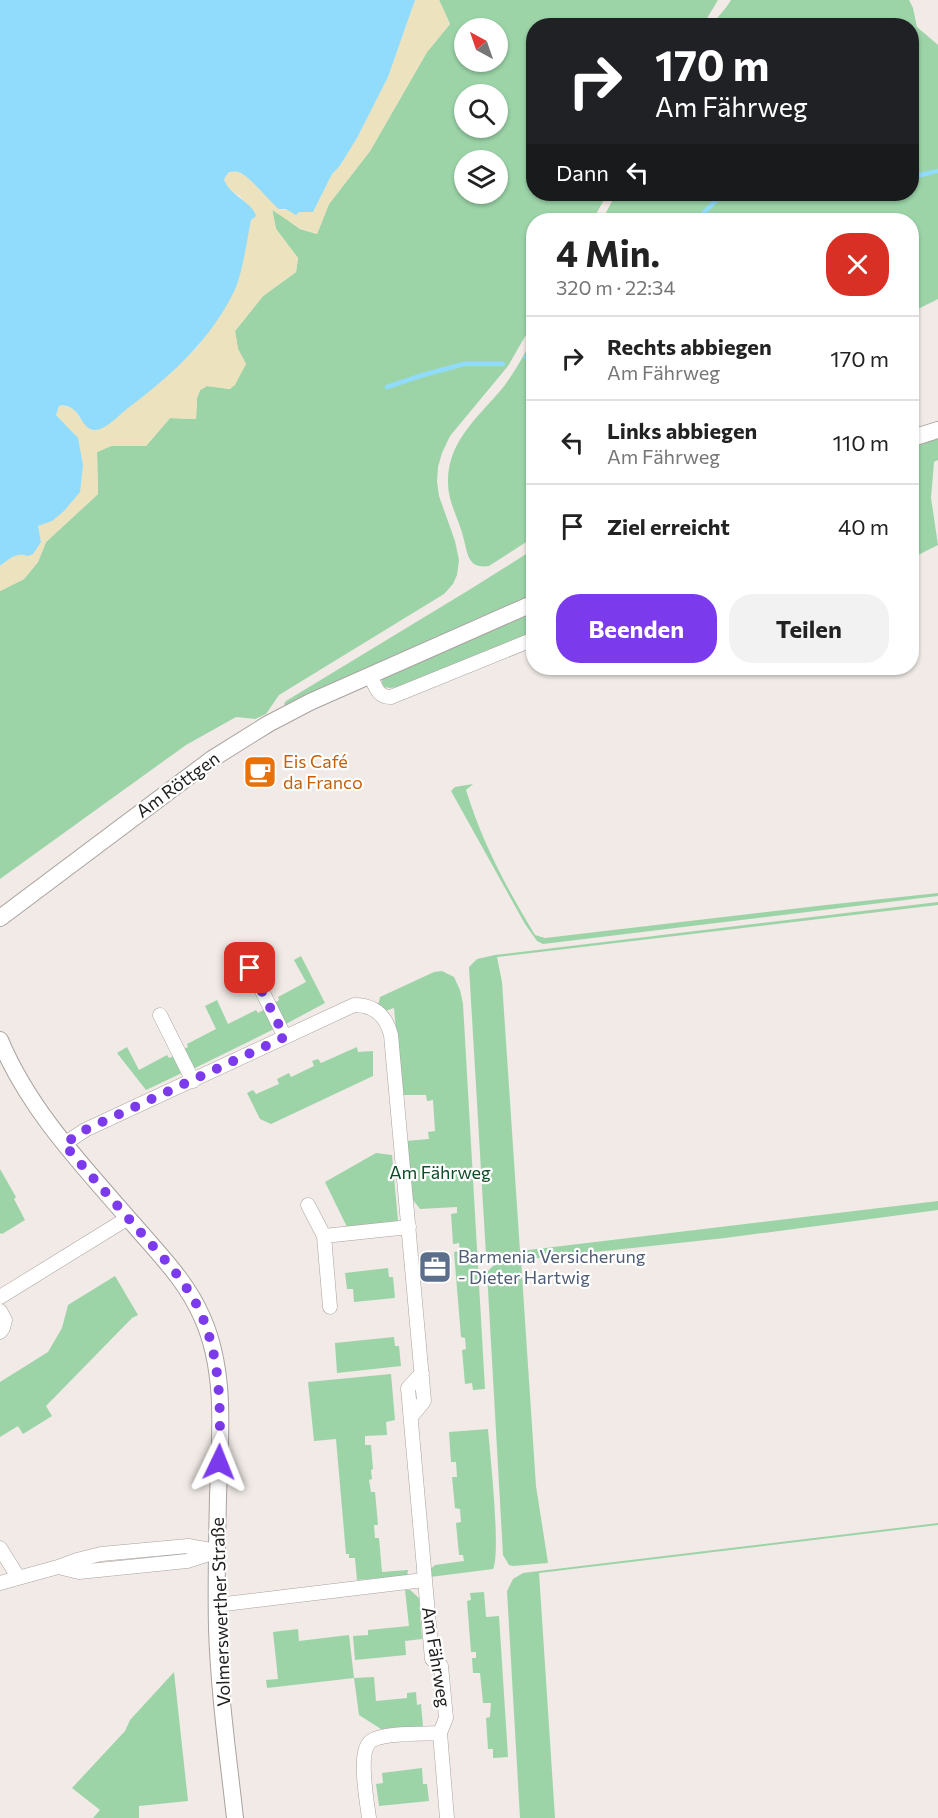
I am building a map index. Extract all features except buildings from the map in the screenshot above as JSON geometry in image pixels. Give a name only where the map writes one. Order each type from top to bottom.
[{"type":"street","name":"Am Röttgen","points":[[0,918],[239,741],[310,702],[526,607]]},
{"type":"street","points":[[371,677],[378,693],[383,697],[391,697],[526,642]]},
{"type":"street","points":[[250,968],[285,1037]]},
{"type":"street","name":"Am Fährweg","points":[[64,1144],[85,1130],[354,1005],[370,1007],[384,1018],[391,1035],[422,1373],[408,1388],[432,1659],[441,1666],[446,1718],[440,1733],[447,1818]]},
{"type":"street","points":[[160,1015],[193,1081]]},
{"type":"street","name":"Volmerswerther Straße","points":[[0,1040],[35,1106],[64,1144],[173,1270],[192,1296],[211,1343],[217,1375],[220,1421],[217,1551],[219,1677],[235,1818]]},
{"type":"street","points":[[308,1205],[324,1236],[330,1307]]},
{"type":"street","points":[[0,1297],[128,1218]]},
{"type":"street","points":[[324,1236],[409,1227]]},
{"type":"street","points":[[0,1311],[5,1324],[0,1332]]},
{"type":"street","points":[[0,1548],[18,1577]]},
{"type":"street","points":[[0,1584],[58,1567],[79,1572],[187,1562],[217,1551]]},
{"type":"street","name":"Am Fährweg","points":[[217,1605],[424,1580]]},
{"type":"street","name":"Am Fährweg","points":[[369,1818],[363,1758],[367,1744],[382,1736],[440,1733]]},
{"type":"green space","points":[[439,0],[718,0],[707,18],[526,18],[526,201],[603,201],[597,213],[526,213],[526,335],[508,366],[450,436],[438,467],[439,496],[455,541],[459,560],[453,584],[444,594],[279,695],[266,714],[255,719],[236,717],[186,745],[0,879],[0,591],[24,579],[38,562],[46,542],[98,494],[97,452],[111,446],[146,446],[170,418],[196,419],[197,398],[200,390],[207,386],[230,389],[246,364],[238,349],[235,331],[263,296],[296,272],[298,258],[276,229],[272,209],[300,229],[317,234],[329,204],[370,151],[427,52],[450,24]]},
{"type":"green space","points":[[731,0],[909,0],[915,18],[718,18]]},
{"type":"green space","points":[[919,29],[938,45],[938,299],[919,308],[919,213],[606,213],[612,201],[919,201]]},
{"type":"green space","points":[[526,351],[526,542],[489,566],[482,566],[473,563],[468,556],[450,498],[449,468],[459,441],[467,429],[505,385]]},
{"type":"green space","points":[[938,439],[938,460],[934,462],[931,498],[938,545],[919,554],[919,445]]},
{"type":"green space","points":[[526,554],[526,600],[287,707],[284,704],[286,701]]},
{"type":"green space","points":[[526,615],[526,635],[404,686],[384,687],[382,678]]},
{"type":"green space","points":[[473,784],[466,790],[487,847],[535,935],[545,938],[938,893],[938,896],[543,944],[537,941],[525,924],[451,791],[455,787]]},
{"type":"green space","points":[[938,902],[938,905],[497,957],[502,982],[520,1251],[938,1201],[938,1210],[725,1238],[521,1260],[536,1486],[548,1563],[509,1565],[503,1555],[487,1272],[496,1263],[496,1258],[486,1255],[469,967],[477,959],[495,955]]},
{"type":"green space","points":[[301,956],[325,1003],[284,1025],[273,1004],[279,1000],[278,997],[306,982],[294,960]]},
{"type":"green space","points":[[442,971],[454,977],[463,1004],[485,1389],[473,1390],[472,1383],[465,1384],[462,1350],[466,1349],[465,1338],[461,1337],[454,1252],[460,1251],[459,1243],[453,1244],[451,1214],[457,1213],[457,1207],[420,1209],[410,1196],[406,1141],[429,1139],[428,1132],[435,1131],[433,1100],[427,1101],[426,1095],[402,1095],[394,1008],[385,1011],[378,1006],[380,997],[434,972]]},
{"type":"green space","points":[[217,1000],[228,1024],[256,1010],[258,1013],[265,1009],[274,1029],[191,1070],[182,1050],[188,1047],[187,1044],[216,1029],[205,1006]]},
{"type":"green space","points":[[127,1047],[139,1070],[167,1055],[169,1058],[176,1055],[184,1072],[146,1090],[117,1053]]},
{"type":"green space","points":[[357,1047],[358,1052],[373,1051],[373,1076],[271,1124],[260,1119],[247,1093],[253,1090],[256,1094],[279,1084],[277,1079],[289,1073],[291,1077],[314,1066],[312,1061],[318,1059],[321,1063]]},
{"type":"green space","name":"Am Fährweg","points":[[376,1153],[392,1155],[398,1221],[347,1227],[325,1182]]},
{"type":"green space","points":[[0,1169],[16,1197],[14,1199],[25,1220],[2,1234],[0,1233]]},
{"type":"green space","points":[[388,1268],[389,1277],[393,1277],[395,1298],[354,1302],[353,1289],[347,1289],[345,1273]]},
{"type":"green space","points":[[115,1276],[138,1315],[132,1318],[46,1406],[52,1416],[23,1434],[18,1426],[0,1437],[0,1382],[48,1352],[62,1328],[68,1305]]},
{"type":"green space","points":[[394,1337],[395,1346],[399,1346],[401,1366],[337,1373],[335,1343]]},
{"type":"green space","points":[[391,1374],[395,1420],[386,1422],[387,1435],[365,1436],[365,1445],[371,1445],[373,1469],[371,1470],[372,1479],[369,1480],[371,1492],[375,1492],[378,1525],[374,1525],[375,1538],[379,1538],[382,1572],[408,1570],[407,1576],[357,1580],[355,1558],[349,1558],[349,1554],[346,1554],[336,1439],[314,1441],[308,1382]]},
{"type":"green space","points":[[488,1429],[496,1544],[493,1569],[430,1577],[428,1571],[435,1565],[464,1561],[463,1555],[459,1555],[456,1523],[461,1522],[460,1509],[455,1508],[452,1477],[457,1477],[456,1462],[451,1462],[449,1432]]},
{"type":"green space","points":[[938,1523],[938,1525],[539,1573],[555,1818],[520,1818],[507,1591],[513,1579],[523,1573]]},
{"type":"green space","points":[[405,1590],[410,1590],[419,1598],[422,1639],[405,1641],[406,1655],[355,1660],[353,1636],[368,1635],[368,1630],[409,1626]]},
{"type":"green space","points":[[484,1592],[486,1617],[499,1616],[508,1757],[493,1758],[493,1749],[488,1749],[486,1718],[490,1717],[491,1703],[483,1703],[480,1673],[473,1673],[472,1658],[476,1658],[476,1652],[471,1652],[467,1601],[471,1600],[470,1593]]},
{"type":"green space","points":[[298,1629],[299,1641],[349,1635],[354,1678],[267,1688],[266,1680],[278,1679],[273,1632]]},
{"type":"green space","points":[[174,1672],[188,1801],[139,1806],[139,1818],[93,1818],[100,1810],[72,1788],[125,1731],[130,1720]]},
{"type":"green space","points":[[374,1677],[376,1701],[407,1698],[407,1693],[416,1692],[417,1705],[421,1704],[423,1727],[381,1729],[359,1715],[354,1678]]},
{"type":"green space","points":[[422,1768],[423,1784],[427,1784],[429,1801],[379,1806],[376,1784],[383,1783],[382,1773]]},
{"type":"sand","points":[[415,0],[439,0],[450,24],[427,52],[370,151],[329,204],[317,234],[301,229],[272,210],[276,229],[298,258],[296,272],[263,296],[235,331],[238,349],[246,364],[235,385],[230,389],[207,386],[200,390],[197,398],[196,419],[170,418],[146,446],[111,446],[97,452],[98,494],[46,542],[38,562],[24,579],[0,591],[0,566],[14,555],[41,541],[38,526],[64,511],[78,438],[56,415],[59,406],[63,405],[75,410],[81,420],[107,425],[198,347],[236,286],[251,220],[247,205],[239,195],[229,191],[224,179],[229,172],[237,171],[245,175],[282,210],[313,212],[332,174],[357,138],[388,77]]},
{"type":"water","points":[[0,0],[415,0],[388,77],[357,138],[332,174],[313,212],[299,212],[296,215],[286,209],[279,209],[242,174],[229,172],[224,179],[227,185],[250,206],[256,216],[251,220],[243,263],[236,287],[227,305],[203,339],[175,369],[107,425],[98,430],[91,429],[73,409],[63,405],[59,406],[56,415],[78,438],[83,465],[80,492],[52,521],[38,526],[41,542],[33,554],[16,556],[0,566]]},
{"type":"waterway","points":[[919,175],[938,171]]},
{"type":"waterway","points":[[704,213],[715,201]]},
{"type":"waterway","points":[[387,387],[464,364],[503,364]]},
{"type":"place","name":"Eis Café da Franco","points":[[260,772]]},
{"type":"place","name":"Barmenia Versicherung - Dieter Hartwig","points":[[435,1267]]},
{"type":"route","points":[[219,1462],[220,1421],[217,1375],[211,1343],[192,1296],[173,1270],[64,1144],[85,1130],[285,1037],[250,968]]}]
